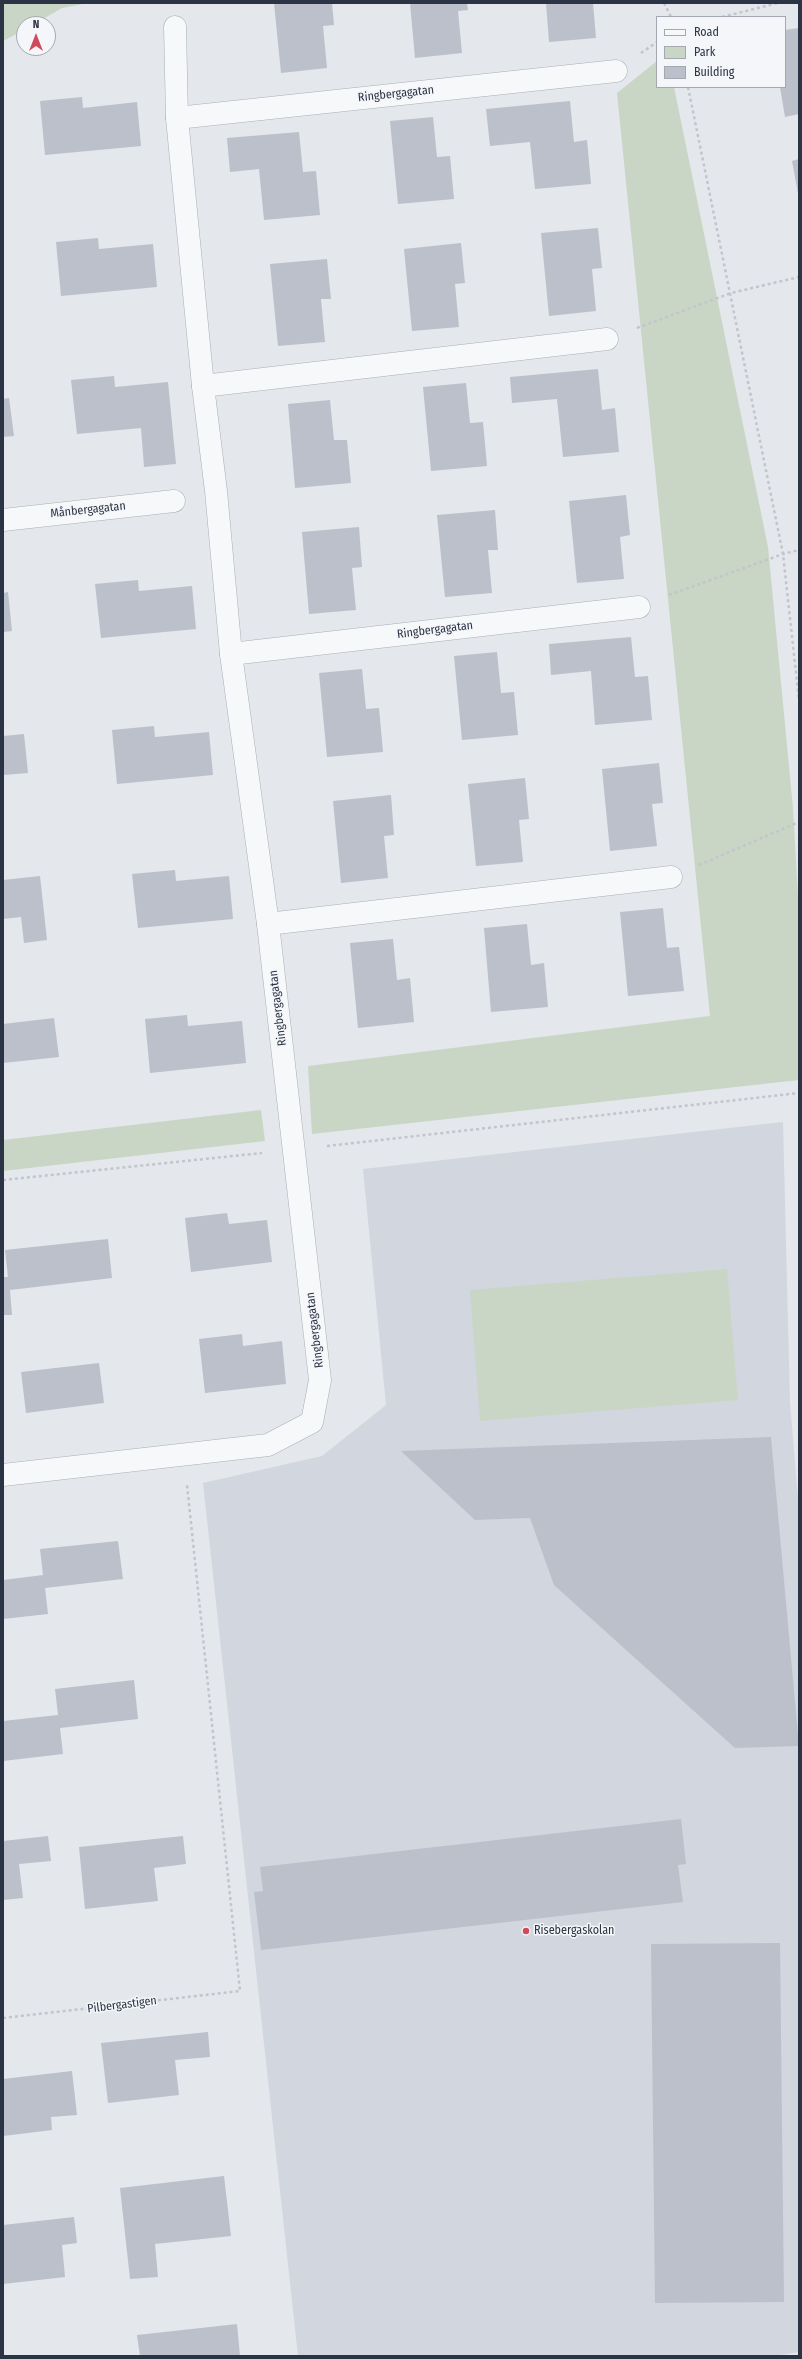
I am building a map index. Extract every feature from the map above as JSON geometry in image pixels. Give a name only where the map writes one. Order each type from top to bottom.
[{"type":"street","name":"Ringbergagatan","points":[[3,1475],[268,1445],[312,1422],[320,1380],[268,924],[230,654],[216,491],[203,386],[177,118],[175,27]]},
{"type":"street","name":"Ringbergagatan","points":[[177,118],[616,71]]},
{"type":"street","points":[[203,386],[607,339]]},
{"type":"street","name":"Månbergagatan","points":[[3,520],[174,501]]},
{"type":"street","name":"Ringbergagatan","points":[[230,654],[639,606]]},
{"type":"street","points":[[268,924],[671,877]]},
{"type":"path","points":[[664,3],[670,16]]},
{"type":"path","points":[[726,16],[778,3]]},
{"type":"path","points":[[688,88],[783,554],[799,700]]},
{"type":"path","points":[[607,339],[730,293],[799,277]]},
{"type":"path","points":[[639,606],[783,554],[799,550]]},
{"type":"path","points":[[671,877],[799,822]]},
{"type":"path","points":[[3,1180],[294,1150],[799,1092]]},
{"type":"path","name":"Pilbergastigen","points":[[3,2018],[240,1991],[184,1455]]},
{"type":"shaded area","name":"Risebergaskolan","points":[[783,1122],[790,1403],[799,1510],[799,2352],[774,2356],[298,2356],[203,1483],[322,1456],[386,1405],[363,1169]]},
{"type":"green space","points":[[3,3],[88,3],[62,8],[48,16],[16,16],[16,34],[3,41]]},
{"type":"green space","points":[[656,62],[656,88],[674,88],[768,547],[793,808],[799,915],[799,1080],[312,1134],[308,1066],[710,1016],[617,93]]},
{"type":"green space","points":[[261,1110],[265,1141],[3,1171],[3,1140]]},
{"type":"green space","points":[[727,1269],[738,1400],[480,1421],[470,1290]]},
{"type":"building","points":[[274,3],[332,3],[334,25],[323,26],[327,68],[281,73]]},
{"type":"building","points":[[410,3],[467,3],[468,10],[458,11],[462,53],[415,58]]},
{"type":"building","points":[[546,3],[593,3],[596,38],[549,42]]},
{"type":"building","points":[[799,28],[799,114],[785,117],[780,88],[786,88],[786,30]]},
{"type":"building","points":[[82,97],[83,108],[137,102],[141,146],[45,155],[40,101]]},
{"type":"building","points":[[570,101],[574,142],[587,140],[591,184],[535,189],[530,142],[490,146],[486,109]]},
{"type":"building","points":[[433,117],[437,157],[450,156],[454,199],[398,204],[390,121]]},
{"type":"building","points":[[299,132],[303,172],[316,171],[320,215],[264,220],[259,169],[230,172],[227,138]]},
{"type":"building","points":[[799,159],[799,192],[798,193],[792,161]]},
{"type":"building","points":[[598,228],[602,268],[592,269],[596,311],[549,316],[541,233]]},
{"type":"building","points":[[98,238],[99,249],[153,244],[157,287],[61,296],[56,242]]},
{"type":"building","points":[[461,243],[465,283],[455,284],[459,327],[412,331],[404,249]]},
{"type":"building","points":[[327,259],[331,299],[321,299],[325,342],[278,346],[270,264]]},
{"type":"building","points":[[598,369],[602,410],[615,408],[619,452],[563,457],[557,399],[512,403],[510,377]]},
{"type":"building","points":[[114,376],[115,387],[168,382],[176,464],[144,467],[141,428],[77,434],[71,380]]},
{"type":"building","points":[[466,383],[470,423],[483,422],[487,466],[431,471],[423,387]]},
{"type":"building","points":[[9,398],[14,436],[3,437],[3,399]]},
{"type":"building","points":[[330,400],[334,440],[347,440],[351,483],[295,488],[288,404]]},
{"type":"building","points":[[626,495],[630,535],[620,537],[624,579],[577,583],[569,501]]},
{"type":"building","points":[[495,510],[498,550],[488,550],[492,593],[445,597],[437,515]]},
{"type":"building","points":[[359,527],[362,567],[352,568],[356,610],[309,614],[302,532]]},
{"type":"building","points":[[138,580],[139,591],[192,586],[196,629],[101,638],[95,584]]},
{"type":"building","points":[[8,592],[12,631],[3,632],[3,593]]},
{"type":"building","points":[[631,637],[635,677],[648,676],[652,720],[595,725],[591,671],[551,675],[549,644]]},
{"type":"building","points":[[497,652],[501,693],[514,692],[518,735],[462,740],[454,656]]},
{"type":"building","points":[[362,669],[366,709],[379,708],[383,752],[327,757],[319,673]]},
{"type":"building","points":[[154,726],[155,737],[209,732],[213,775],[117,784],[112,730]]},
{"type":"building","points":[[24,734],[28,773],[3,775],[3,736]]},
{"type":"building","points":[[659,763],[663,803],[652,804],[657,846],[610,851],[602,769]]},
{"type":"building","points":[[525,778],[529,819],[519,820],[523,862],[476,866],[468,784]]},
{"type":"building","points":[[391,795],[394,835],[384,836],[388,878],[341,883],[333,801]]},
{"type":"building","points":[[175,870],[176,881],[229,876],[233,919],[138,928],[132,874]]},
{"type":"building","points":[[40,876],[47,940],[24,943],[21,917],[3,919],[3,880]]},
{"type":"building","points":[[663,908],[667,948],[679,947],[684,991],[628,996],[620,912]]},
{"type":"building","points":[[527,924],[531,965],[544,963],[548,1007],[491,1012],[484,928]]},
{"type":"building","points":[[393,939],[397,980],[410,978],[414,1022],[358,1028],[350,943]]},
{"type":"building","points":[[187,1015],[188,1026],[242,1021],[246,1063],[150,1073],[145,1019]]},
{"type":"building","points":[[54,1018],[59,1057],[3,1063],[3,1024]]},
{"type":"building","points":[[227,1213],[229,1224],[267,1220],[272,1262],[191,1272],[185,1218]]},
{"type":"building","points":[[108,1239],[112,1278],[10,1290],[12,1315],[3,1315],[3,1277],[8,1277],[5,1250]]},
{"type":"building","points":[[242,1334],[243,1346],[282,1341],[286,1384],[205,1393],[199,1339]]},
{"type":"building","points":[[99,1363],[104,1403],[26,1413],[21,1372]]},
{"type":"building","points":[[771,1437],[799,1746],[735,1748],[554,1585],[530,1518],[475,1520],[401,1451]]},
{"type":"building","points":[[118,1541],[123,1579],[45,1588],[48,1614],[3,1619],[3,1580],[43,1575],[40,1549]]},
{"type":"building","points":[[134,1680],[138,1719],[60,1728],[63,1754],[3,1761],[3,1721],[58,1715],[55,1689]]},
{"type":"building","points":[[681,1819],[686,1864],[678,1865],[683,1902],[261,1950],[254,1892],[263,1891],[260,1867]]},
{"type":"building","points":[[48,1836],[51,1861],[19,1864],[23,1898],[3,1900],[3,1841]]},
{"type":"building","points":[[183,1836],[186,1864],[154,1868],[158,1901],[85,1909],[79,1847]]},
{"type":"building","points":[[780,1943],[784,2302],[655,2303],[651,1944]]},
{"type":"building","points":[[208,2032],[210,2057],[175,2060],[179,2095],[108,2103],[101,2043]]},
{"type":"building","points":[[72,2071],[77,2115],[51,2117],[52,2130],[3,2136],[3,2079]]},
{"type":"building","points":[[224,2176],[231,2236],[155,2244],[158,2277],[130,2279],[120,2188]]},
{"type":"building","points":[[74,2217],[77,2243],[62,2245],[65,2277],[3,2284],[3,2225]]},
{"type":"building","points":[[237,2324],[240,2356],[140,2356],[137,2335]]},
{"type":"place","name":"Risebergaskolan","points":[[526,1931]]}]
